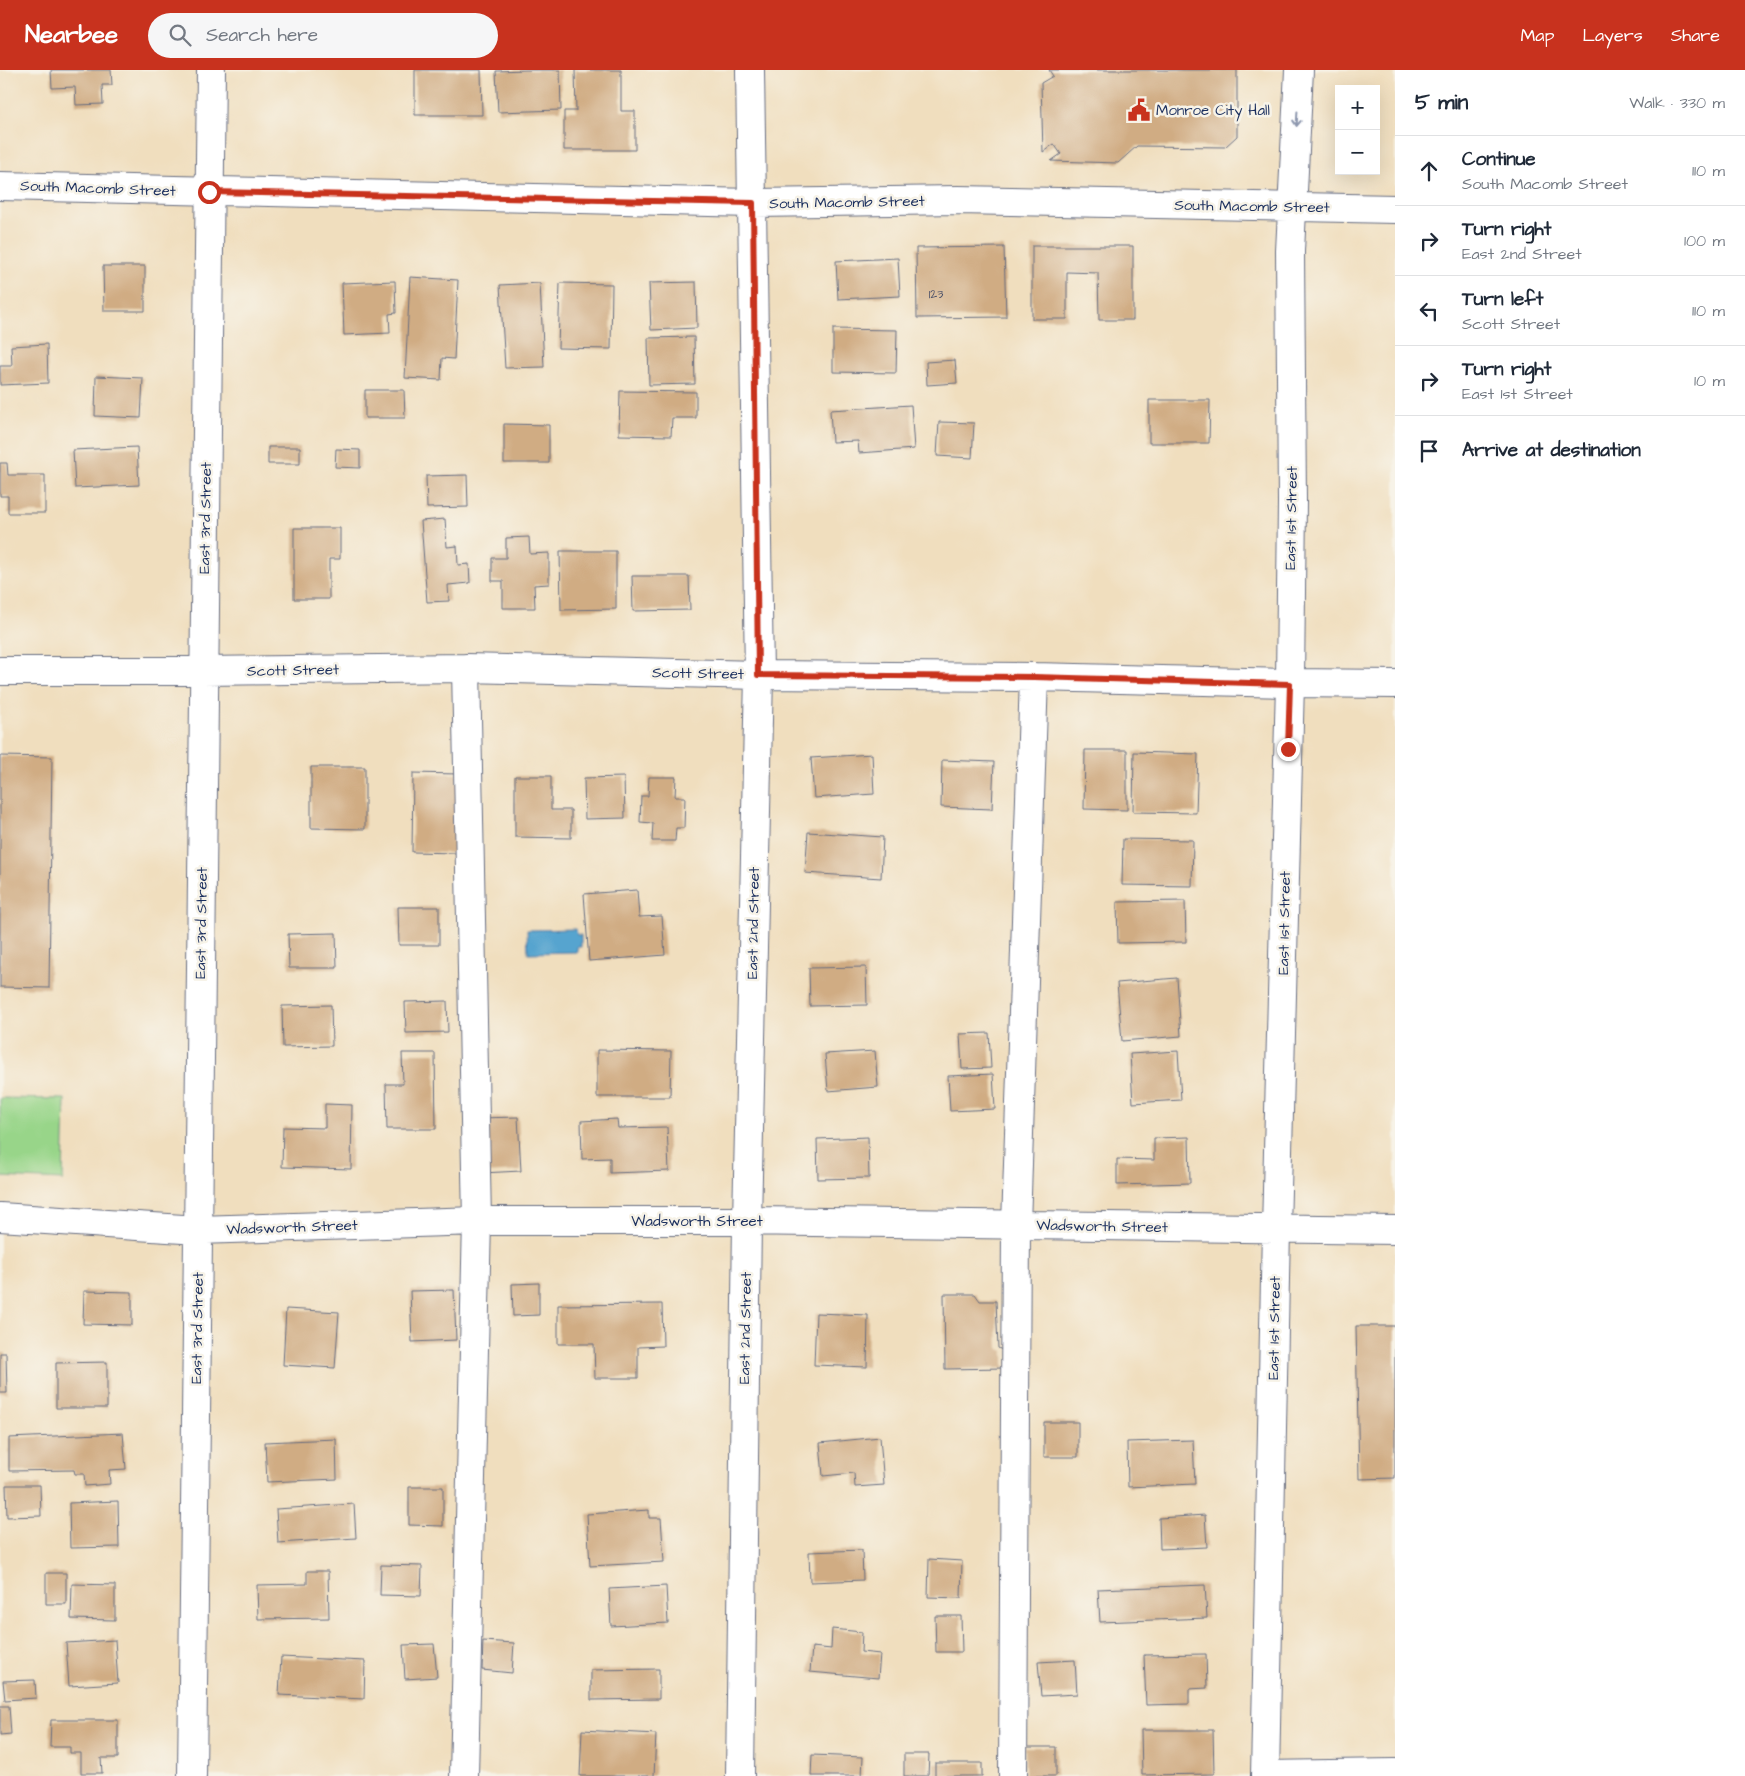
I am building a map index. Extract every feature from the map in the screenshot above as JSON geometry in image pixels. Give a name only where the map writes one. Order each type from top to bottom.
[{"type":"street","name":"East 3rd Street","points":[[192,1776],[211,70]]},
{"type":"street","name":"East 2nd Street","points":[[740,1776],[746,1221],[758,675],[750,70]]},
{"type":"street","name":"East 1st Street","points":[[1265,1776],[1290,684],[1292,502],[1290,251],[1299,70]]},
{"type":"street","name":"South Macomb Street","points":[[0,186],[753,203],[977,200],[1395,209]]},
{"type":"street","name":"Scott Street","points":[[0,671],[466,668],[758,675],[1034,677],[1290,684],[1395,684]]},
{"type":"street","points":[[464,1776],[477,1221],[466,668]]},
{"type":"street","points":[[1013,1776],[1016,1225],[1034,677]]},
{"type":"street","name":"Wadsworth Street","points":[[0,1217],[198,1230],[477,1221],[746,1221],[1276,1230],[1395,1230]]},
{"type":"street","points":[[1265,1776],[1395,1773]]},
{"type":"green space","points":[[0,1098],[65,1099],[63,1180],[0,1177]]},
{"type":"water","points":[[576,929],[577,935],[581,935],[581,947],[577,947],[577,952],[528,953],[527,930]]},
{"type":"building","points":[[51,70],[111,70],[112,85],[102,85],[103,104],[76,105],[75,87],[52,88]]},
{"type":"building","points":[[415,70],[481,70],[482,115],[415,115]]},
{"type":"building","points":[[560,70],[561,110],[498,112],[496,71]]},
{"type":"building","points":[[575,70],[621,70],[621,111],[635,111],[635,150],[564,150],[564,111],[576,111]]},
{"type":"building","name":"Monroe City Hall","points":[[1049,70],[1237,70],[1237,136],[1225,147],[1137,146],[1118,163],[1051,161],[1061,154],[1054,144],[1043,152],[1041,83],[1053,76]]},
{"type":"building","points":[[1032,246],[1133,246],[1133,320],[1099,320],[1098,273],[1067,272],[1067,319],[1032,319]]},
{"type":"building","points":[[1004,247],[1006,317],[917,318],[916,248]]},
{"type":"building","points":[[898,258],[900,296],[838,299],[836,261]]},
{"type":"building","points":[[103,266],[145,266],[145,311],[104,311]]},
{"type":"building","points":[[410,277],[458,280],[454,359],[442,358],[441,380],[405,378]]},
{"type":"building","points":[[395,281],[396,313],[389,314],[390,333],[344,335],[342,283]]},
{"type":"building","points":[[696,282],[697,328],[651,330],[649,283]]},
{"type":"building","points":[[540,283],[544,367],[505,368],[500,285]]},
{"type":"building","points":[[560,283],[612,284],[611,349],[558,348]]},
{"type":"building","points":[[833,329],[897,330],[896,373],[833,372]]},
{"type":"building","points":[[694,337],[695,384],[649,385],[648,338]]},
{"type":"building","points":[[47,344],[48,383],[0,385],[0,366],[12,366],[11,346]]},
{"type":"building","points":[[955,360],[957,383],[927,385],[926,362]]},
{"type":"building","points":[[96,376],[143,378],[141,418],[95,416]]},
{"type":"building","points":[[365,390],[404,390],[405,418],[365,418]]},
{"type":"building","points":[[620,391],[696,392],[696,418],[672,418],[671,436],[619,435]]},
{"type":"building","points":[[1149,400],[1210,400],[1209,443],[1149,443]]},
{"type":"building","points":[[911,405],[914,449],[859,453],[858,441],[832,442],[830,410]]},
{"type":"building","points":[[939,422],[974,423],[972,458],[937,456]]},
{"type":"building","points":[[504,424],[549,425],[549,463],[504,463]]},
{"type":"building","points":[[137,447],[139,485],[75,488],[73,450]]},
{"type":"building","points":[[268,447],[300,447],[300,464],[268,464]]},
{"type":"building","points":[[336,449],[360,450],[360,468],[335,467]]},
{"type":"building","points":[[0,463],[7,463],[8,475],[45,475],[45,513],[8,513],[8,496],[0,496]]},
{"type":"building","points":[[467,475],[468,507],[427,508],[426,476]]},
{"type":"building","points":[[445,519],[447,547],[457,546],[458,565],[469,564],[470,583],[448,585],[449,601],[427,602],[421,521]]},
{"type":"building","points":[[294,528],[340,528],[340,559],[329,559],[329,599],[294,599]]},
{"type":"building","points":[[529,537],[530,554],[549,553],[549,584],[534,585],[535,608],[503,608],[503,581],[492,581],[492,558],[506,558],[506,538]]},
{"type":"building","points":[[560,551],[616,551],[616,609],[561,610]]},
{"type":"building","points":[[632,576],[689,576],[690,610],[633,611]]},
{"type":"building","points":[[1085,750],[1127,750],[1127,810],[1084,809]]},
{"type":"building","points":[[1134,752],[1198,754],[1196,813],[1133,812]]},
{"type":"building","points":[[872,754],[874,794],[814,798],[811,758]]},
{"type":"building","points":[[0,756],[52,757],[49,988],[0,987]]},
{"type":"building","points":[[942,760],[994,762],[992,809],[941,807]]},
{"type":"building","points":[[311,767],[365,767],[365,829],[311,828]]},
{"type":"building","points":[[413,773],[458,774],[457,853],[412,852]]},
{"type":"building","points":[[515,776],[551,776],[551,810],[571,810],[571,838],[515,837]]},
{"type":"building","points":[[624,777],[625,818],[585,819],[584,778]]},
{"type":"building","points":[[649,777],[676,777],[675,797],[685,797],[684,828],[676,828],[675,841],[652,841],[653,823],[640,822],[641,796],[648,796]]},
{"type":"building","points":[[808,832],[883,837],[881,878],[805,873]]},
{"type":"building","points":[[1123,839],[1193,840],[1192,886],[1122,885]]},
{"type":"building","points":[[637,890],[639,917],[662,916],[665,955],[589,961],[584,894]]},
{"type":"building","points":[[1185,901],[1186,942],[1118,943],[1117,902]]},
{"type":"building","points":[[398,907],[439,907],[439,945],[399,945]]},
{"type":"building","points":[[336,933],[337,968],[289,968],[288,934]]},
{"type":"building","points":[[866,967],[867,1005],[810,1006],[809,968]]},
{"type":"building","points":[[1177,978],[1181,1036],[1122,1041],[1117,983]]},
{"type":"building","points":[[447,1001],[448,1032],[406,1033],[405,1002]]},
{"type":"building","points":[[331,1005],[332,1046],[283,1047],[282,1006]]},
{"type":"building","points":[[989,1033],[991,1068],[962,1069],[960,1034]]},
{"type":"building","points":[[597,1050],[671,1051],[670,1097],[597,1097]]},
{"type":"building","points":[[875,1051],[878,1087],[828,1091],[825,1054]]},
{"type":"building","points":[[1178,1051],[1181,1100],[1133,1103],[1130,1054]]},
{"type":"building","points":[[402,1053],[435,1053],[436,1129],[387,1129],[386,1084],[403,1084]]},
{"type":"building","points":[[993,1074],[995,1109],[950,1111],[948,1076]]},
{"type":"building","points":[[325,1104],[352,1105],[351,1169],[282,1167],[283,1127],[325,1128]]},
{"type":"building","points":[[518,1117],[521,1171],[482,1173],[479,1118]]},
{"type":"building","points":[[617,1119],[618,1128],[667,1127],[669,1171],[610,1173],[610,1158],[582,1159],[581,1121]]},
{"type":"building","points":[[868,1137],[869,1178],[818,1179],[817,1139]]},
{"type":"building","points":[[1189,1137],[1190,1183],[1117,1185],[1117,1159],[1154,1160],[1154,1138]]},
{"type":"building","points":[[539,1283],[539,1315],[513,1316],[512,1284]]},
{"type":"building","points":[[454,1290],[456,1340],[412,1342],[410,1291]]},
{"type":"building","points":[[84,1291],[132,1292],[132,1325],[83,1324]]},
{"type":"building","points":[[944,1294],[975,1294],[980,1301],[996,1301],[998,1348],[1004,1351],[1004,1368],[945,1369]]},
{"type":"building","points":[[662,1304],[663,1346],[638,1347],[638,1378],[595,1378],[594,1344],[558,1344],[558,1305]]},
{"type":"building","points":[[286,1309],[339,1312],[335,1368],[283,1365]]},
{"type":"building","points":[[816,1313],[868,1315],[867,1367],[814,1365]]},
{"type":"building","points":[[1356,1326],[1395,1326],[1395,1478],[1359,1479]]},
{"type":"building","points":[[0,1353],[6,1353],[7,1393],[0,1393]]},
{"type":"building","points":[[107,1362],[107,1408],[56,1408],[56,1363]]},
{"type":"building","points":[[1044,1422],[1078,1422],[1078,1457],[1044,1457]]},
{"type":"building","points":[[123,1433],[126,1469],[109,1470],[110,1484],[85,1486],[84,1474],[75,1474],[74,1470],[9,1471],[9,1438]]},
{"type":"building","points":[[880,1437],[884,1485],[855,1487],[854,1473],[823,1476],[820,1443]]},
{"type":"building","points":[[336,1439],[337,1479],[267,1482],[265,1442]]},
{"type":"building","points":[[1193,1440],[1195,1484],[1128,1487],[1127,1442]]},
{"type":"building","points":[[6,1485],[40,1485],[41,1516],[7,1517]]},
{"type":"building","points":[[409,1487],[443,1487],[443,1526],[409,1525]]},
{"type":"building","points":[[118,1501],[119,1547],[70,1548],[69,1503]]},
{"type":"building","points":[[354,1504],[356,1538],[278,1543],[276,1509]]},
{"type":"building","points":[[649,1510],[649,1518],[661,1518],[664,1562],[590,1566],[587,1514]]},
{"type":"building","points":[[1205,1515],[1207,1547],[1160,1549],[1159,1518]]},
{"type":"building","points":[[862,1550],[863,1580],[810,1582],[809,1552]]},
{"type":"building","points":[[929,1559],[962,1561],[961,1598],[928,1597]]},
{"type":"building","points":[[381,1565],[422,1566],[421,1596],[380,1595]]},
{"type":"building","points":[[307,1571],[328,1571],[329,1618],[258,1619],[257,1585],[307,1584]]},
{"type":"building","points":[[46,1573],[66,1573],[66,1604],[46,1604]]},
{"type":"building","points":[[72,1584],[115,1585],[115,1620],[71,1619]]},
{"type":"building","points":[[1205,1585],[1207,1618],[1100,1622],[1098,1589]]},
{"type":"building","points":[[666,1586],[668,1623],[611,1626],[609,1589]]},
{"type":"building","points":[[935,1616],[961,1616],[962,1652],[936,1652]]},
{"type":"building","points":[[832,1629],[862,1632],[861,1652],[880,1654],[878,1678],[810,1672],[812,1647],[831,1649]]},
{"type":"building","points":[[115,1640],[118,1683],[69,1686],[66,1643]]},
{"type":"building","points":[[483,1641],[514,1643],[512,1673],[482,1670]]},
{"type":"building","points":[[434,1644],[437,1677],[405,1679],[403,1645]]},
{"type":"building","points":[[1206,1654],[1207,1688],[1189,1689],[1189,1704],[1146,1705],[1144,1655]]},
{"type":"building","points":[[281,1657],[365,1661],[364,1699],[279,1695]]},
{"type":"building","points":[[1075,1660],[1077,1694],[1041,1696],[1038,1662]]},
{"type":"building","points":[[659,1669],[659,1699],[591,1700],[591,1670]]},
{"type":"building","points":[[35,1680],[36,1698],[5,1700],[3,1681]]},
{"type":"building","points":[[0,1706],[9,1706],[11,1734],[0,1735]]},
{"type":"building","points":[[51,1720],[118,1720],[118,1758],[101,1758],[102,1773],[81,1773],[81,1753],[70,1753],[70,1747],[50,1747]]},
{"type":"building","points":[[582,1730],[656,1734],[654,1776],[580,1776]]},
{"type":"building","points":[[1141,1730],[1213,1730],[1214,1774],[1142,1775]]},
{"type":"building","points":[[1025,1747],[1056,1747],[1056,1776],[1025,1776]]},
{"type":"building","points":[[904,1754],[929,1754],[928,1776],[904,1776]]},
{"type":"building","points":[[812,1755],[863,1757],[862,1776],[811,1776]]},
{"type":"building","points":[[935,1763],[982,1763],[982,1776],[935,1776]]},
{"type":"place","name":"Monroe City Hall","points":[[1139,110]]},
{"type":"route","points":[[209,192],[753,203],[758,675],[1034,677],[1290,684],[1288,749]]}]
